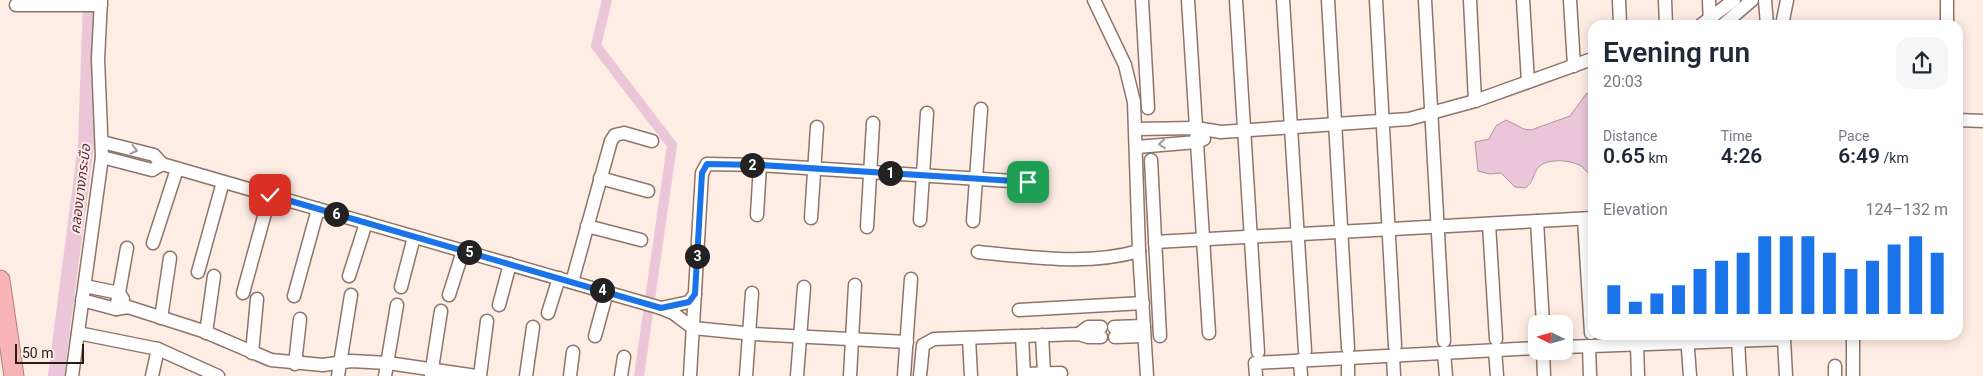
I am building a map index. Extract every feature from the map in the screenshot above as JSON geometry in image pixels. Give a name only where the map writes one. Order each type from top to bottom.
[{"type":"highway","points":[[0,280],[14,376]]},
{"type":"street","points":[[1094,0],[1130,80],[1137,146],[1139,251],[1147,376]]},
{"type":"street","points":[[1188,0],[1209,333]]},
{"type":"street","points":[[1236,0],[1258,352]]},
{"type":"street","points":[[1283,0],[1298,234],[1303,356],[1301,376]]},
{"type":"street","points":[[1328,0],[1342,231],[1348,376]]},
{"type":"street","points":[[1376,0],[1394,376]]},
{"type":"street","points":[[1425,0],[1446,376]]},
{"type":"street","points":[[1470,0],[1475,100]]},
{"type":"street","points":[[1523,0],[1528,82]]},
{"type":"street","points":[[1570,0],[1574,66]]},
{"type":"street","points":[[1618,0],[1620,20]]},
{"type":"street","points":[[1665,0],[1666,20]]},
{"type":"street","points":[[1707,20],[1709,0]]},
{"type":"street","points":[[1711,20],[1734,0]]},
{"type":"street","points":[[1729,20],[1752,0]]},
{"type":"street","points":[[1765,0],[1767,20]]},
{"type":"street","points":[[1783,20],[1786,0]]},
{"type":"street","points":[[1947,0],[1948,20]]},
{"type":"street","points":[[1140,2],[1148,108]]},
{"type":"street","points":[[16,5],[80,6],[99,3],[98,59],[102,157],[72,376]]},
{"type":"street","points":[[1136,130],[1196,128],[1221,132],[1409,119],[1475,100],[1588,61]]},
{"type":"street","points":[[972,221],[981,109]]},
{"type":"street","points":[[920,220],[927,114]]},
{"type":"street","points":[[1963,120],[1983,121]]},
{"type":"street","points":[[868,227],[873,122]]},
{"type":"street","points":[[811,218],[817,127]]},
{"type":"street","points":[[1137,146],[1197,142],[1221,132]]},
{"type":"street","points":[[572,282],[611,141],[615,135],[624,133],[652,141]]},
{"type":"street","points":[[102,142],[154,155],[162,164],[177,169],[661,308],[678,316],[693,328],[749,334],[907,342]]},
{"type":"street","points":[[102,157],[152,170],[162,164]]},
{"type":"street","points":[[1151,160],[1160,336]]},
{"type":"street","points":[[690,376],[704,168],[713,163],[760,165],[1028,182]]},
{"type":"street","points":[[757,215],[760,165]]},
{"type":"street","points":[[153,243],[177,169]]},
{"type":"street","points":[[600,178],[648,191]]},
{"type":"street","points":[[198,272],[223,182]]},
{"type":"street","points":[[243,293],[270,195]]},
{"type":"street","points":[[294,296],[318,209]]},
{"type":"street","points":[[1155,242],[1588,218]]},
{"type":"street","points":[[1537,221],[1542,315]]},
{"type":"street","points":[[349,276],[366,223]]},
{"type":"street","points":[[1489,224],[1497,376]]},
{"type":"street","points":[[587,226],[641,240]]},
{"type":"street","points":[[400,286],[414,236]]},
{"type":"street","points":[[122,308],[119,293],[126,248]]},
{"type":"street","points":[[449,295],[463,251]]},
{"type":"street","points":[[978,252],[1103,259],[1139,251]]},
{"type":"street","points":[[160,318],[170,258]]},
{"type":"street","points":[[499,305],[510,264]]},
{"type":"street","points":[[206,333],[214,276]]},
{"type":"street","points":[[548,313],[559,278]]},
{"type":"street","points":[[904,376],[911,279]]},
{"type":"street","points":[[850,376],[855,284]]},
{"type":"street","points":[[85,286],[119,293]]},
{"type":"street","points":[[797,376],[804,286]]},
{"type":"street","points":[[595,336],[607,292]]},
{"type":"street","points":[[746,376],[752,293]]},
{"type":"street","points":[[661,308],[689,302],[695,294]]},
{"type":"street","points":[[338,376],[351,295]]},
{"type":"street","points":[[252,353],[257,298]]},
{"type":"street","points":[[82,300],[160,318],[206,333],[252,353],[295,364],[323,365],[341,361],[386,370],[476,376]]},
{"type":"street","points":[[1019,310],[1143,302]]},
{"type":"street","points":[[386,370],[397,305]]},
{"type":"street","points":[[431,372],[441,311]]},
{"type":"street","points":[[295,364],[300,319]]},
{"type":"street","points":[[480,376],[486,321]]},
{"type":"street","points":[[526,376],[533,327]]},
{"type":"street","points":[[920,376],[921,352],[927,341],[934,339],[1079,334],[1088,327],[1101,332]]},
{"type":"street","points":[[1114,332],[1144,331]]},
{"type":"street","points":[[78,333],[158,348],[218,376]]},
{"type":"street","points":[[1042,335],[1044,373]]},
{"type":"street","points":[[1022,336],[1024,375],[1061,373]]},
{"type":"street","points":[[969,338],[971,376]]},
{"type":"street","points":[[1573,347],[1678,340]]},
{"type":"street","points":[[1688,340],[1690,376]]},
{"type":"street","points":[[1738,340],[1740,376]]},
{"type":"street","points":[[1784,340],[1786,376]]},
{"type":"street","points":[[1853,340],[1853,376]]},
{"type":"street","points":[[1637,344],[1638,376]]},
{"type":"street","points":[[1256,376],[1255,363],[1303,356],[1496,345],[1528,347]]},
{"type":"street","points":[[1588,346],[1590,376]]},
{"type":"street","points":[[152,376],[158,348]]},
{"type":"street","points":[[570,376],[572,352]]},
{"type":"street","points":[[620,376],[624,357]]},
{"type":"street","points":[[1543,360],[1544,376]]},
{"type":"shaded area","points":[[1588,93],[1588,173],[1577,164],[1565,161],[1552,161],[1541,165],[1537,169],[1530,184],[1525,188],[1515,187],[1501,173],[1490,174],[1478,171],[1475,142],[1489,139],[1496,126],[1506,120],[1524,129],[1531,130],[1570,116]]},
{"type":"waterway","name":"คลองบางกระบือ","points":[[56,376],[86,145],[91,0]]},
{"type":"waterway","points":[[607,0],[596,46],[672,145],[639,376]]},
{"type":"route","points":[[270,195],[661,308],[674,307],[689,302],[695,294],[702,173],[707,164],[814,168],[1028,182]]}]
